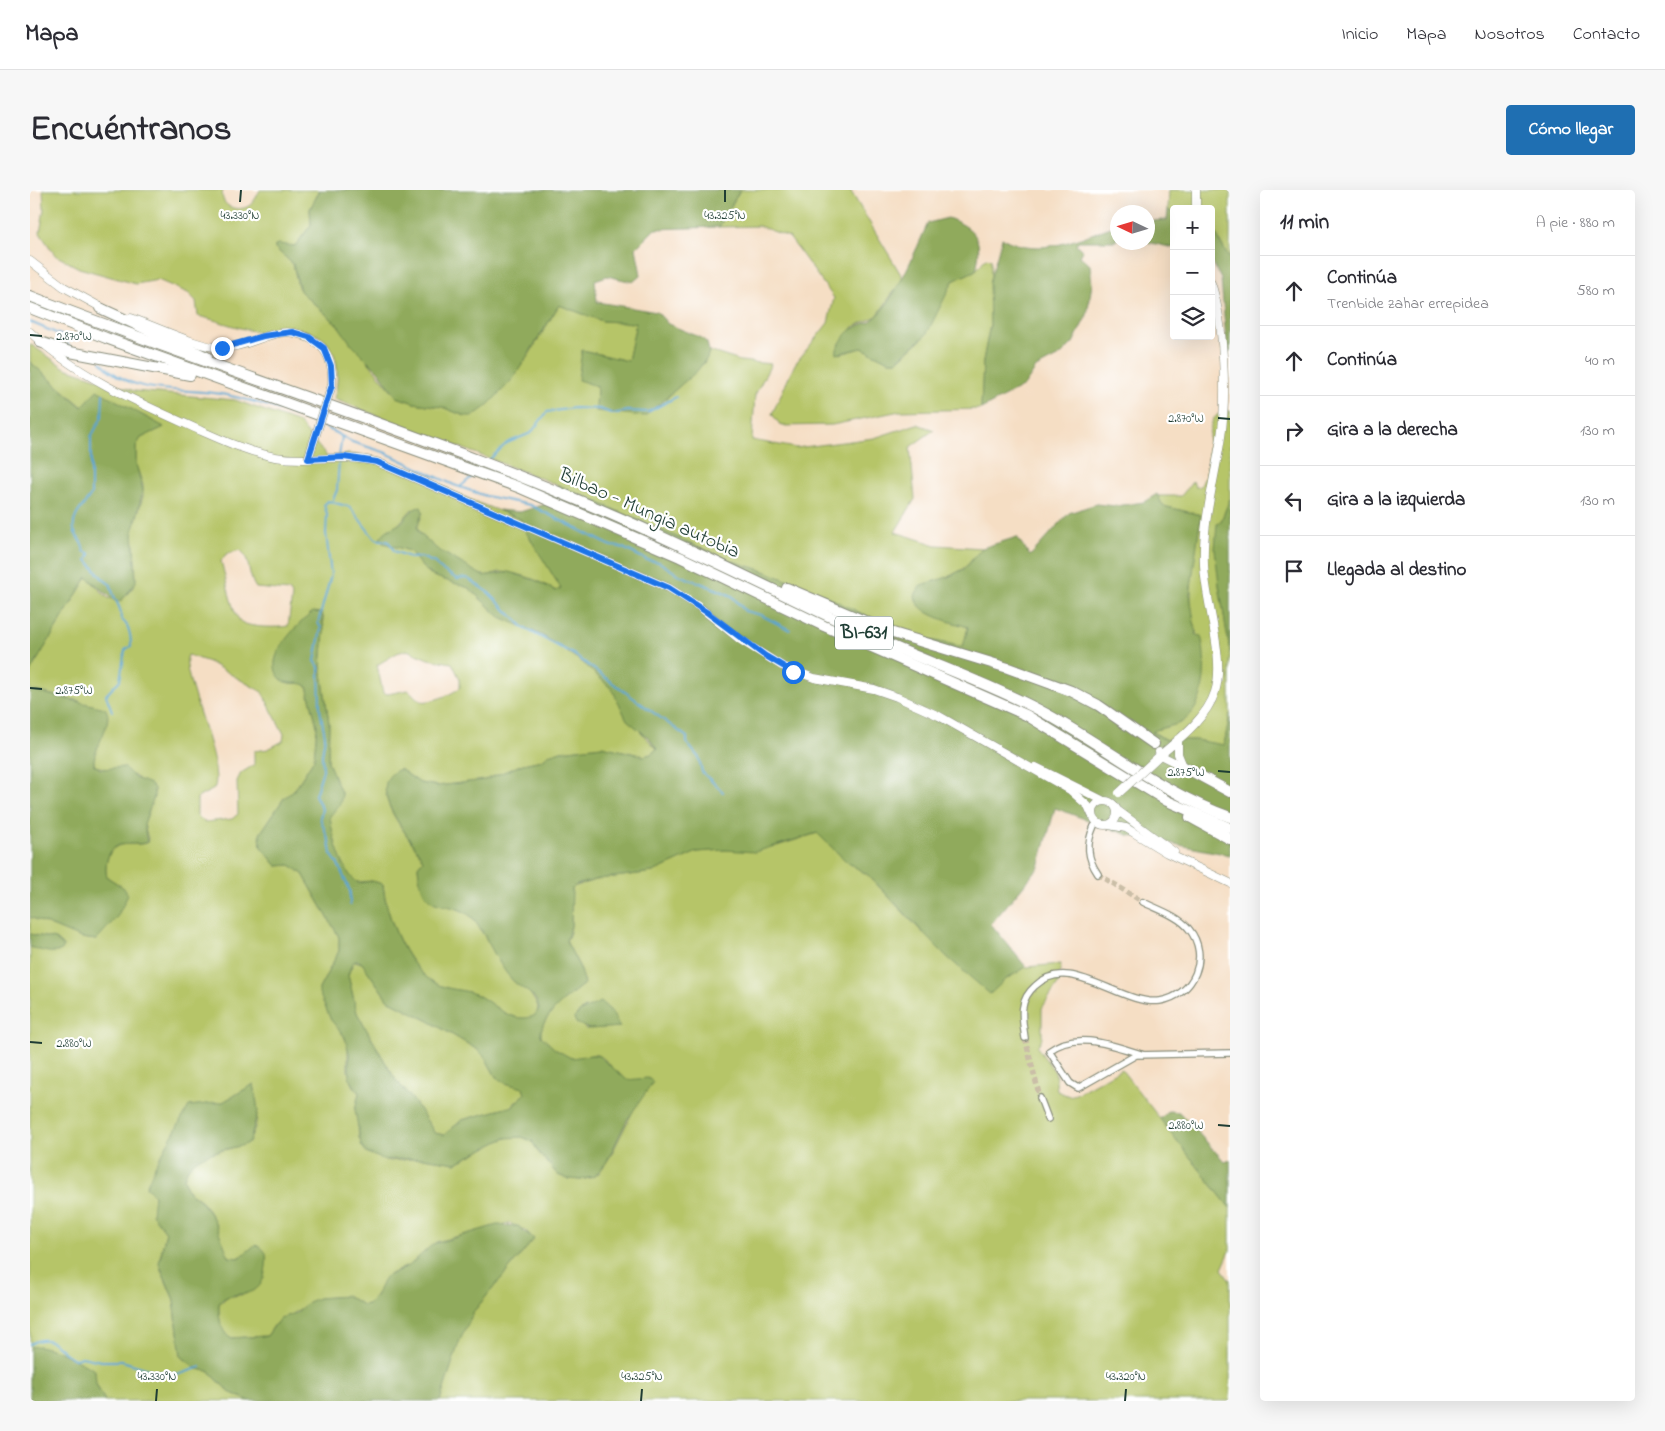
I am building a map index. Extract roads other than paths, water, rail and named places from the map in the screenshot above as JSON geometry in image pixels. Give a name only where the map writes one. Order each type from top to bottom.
[{"type":"highway","name":"Bilbao - Mungia autobia","points":[[30,296],[183,355],[235,371],[521,476],[724,566],[859,631],[967,676],[1042,712],[1184,798],[1230,818]]},
{"type":"highway","name":"Bilbao - Mungia autobia","points":[[30,308],[209,376],[477,472],[680,557],[874,649],[1026,715],[1167,801],[1230,828]]},
{"type":"highway","points":[[100,308],[235,371]]},
{"type":"highway","points":[[40,342],[70,352],[196,376],[209,376]]},
{"type":"highway","points":[[724,566],[741,568],[892,633],[1008,668],[1071,691],[1098,705],[1154,744]]},
{"type":"highway","points":[[1184,767],[1230,792]]},
{"type":"highway","points":[[1167,801],[1178,810],[1230,839]]},
{"type":"street","points":[[1196,190],[1196,205]]},
{"type":"street","points":[[30,261],[64,287],[100,308],[197,342],[222,348],[283,332],[309,337],[324,348],[331,366],[332,385],[308,459]]},
{"type":"street","points":[[1092,815],[1094,806],[1119,793],[1178,739],[1207,709],[1216,690],[1217,656],[1204,566],[1206,527],[1223,419],[1218,312],[1214,295]]},
{"type":"street","points":[[30,332],[40,342],[68,362],[113,389],[248,450],[292,460],[333,457],[365,459],[390,467],[669,588],[698,606],[739,639],[782,666],[814,678],[869,688],[896,697],[939,716],[1080,797],[1088,806],[1097,823],[1126,828],[1167,853],[1230,883]]},
{"type":"street","points":[[1178,739],[1164,744],[1154,744],[1159,756],[1184,767]]},
{"type":"street","points":[[1178,739],[1178,754],[1184,767]]},
{"type":"street","points":[[1013,758],[1110,802],[1190,864]]},
{"type":"street","points":[[1109,824],[1116,817],[1119,793]]},
{"type":"street","points":[[1094,826],[1088,849],[1090,862],[1098,874]]},
{"type":"street","points":[[1025,1038],[1021,1011],[1023,1001],[1028,992],[1040,980],[1071,974],[1151,1001],[1172,997],[1192,982],[1199,963],[1198,946],[1194,936],[1185,924],[1143,902]]},
{"type":"street","points":[[1144,1055],[1086,1040],[1060,1043],[1050,1050],[1070,1083],[1078,1088],[1136,1055],[1144,1055],[1230,1053]]},
{"type":"street","points":[[1040,1098],[1048,1119]]},
{"type":"waterway","points":[[30,322],[63,336],[70,348]]},
{"type":"waterway","points":[[101,362],[115,374],[129,382],[145,387],[231,396],[275,408],[318,424]]},
{"type":"waterway","points":[[103,394],[102,417],[91,437],[91,495],[76,515],[74,530],[84,551],[90,554],[87,560],[103,579],[111,585],[122,620],[127,625],[130,635],[131,646],[125,650],[120,680],[106,695],[112,711]]},
{"type":"waterway","points":[[489,460],[507,443],[531,433],[547,412],[574,408],[600,409],[613,414],[628,411],[648,412],[676,397]]},
{"type":"waterway","points":[[323,426],[352,442],[384,452],[454,485],[486,496],[530,505],[611,546],[621,547],[647,560],[659,562],[679,575],[732,596],[745,611],[761,615],[790,630]]},
{"type":"waterway","points":[[339,456],[342,437]]},
{"type":"waterway","points":[[332,502],[337,490],[339,461]]},
{"type":"waterway","points":[[460,487],[473,476]]},
{"type":"waterway","points":[[350,905],[350,891],[338,864],[331,854],[329,841],[320,818],[322,809],[315,795],[323,770],[322,755],[325,736],[320,710],[319,667],[315,661],[321,628],[318,623],[331,575],[326,533],[327,514],[324,505],[328,501],[350,507],[374,538],[387,541],[394,551],[412,558],[421,557],[435,563],[439,568],[457,579],[467,578],[489,593],[524,628],[573,654],[687,737],[687,743],[699,758],[702,772],[723,792]]},
{"type":"waterway","points":[[30,1344],[38,1341],[50,1341],[75,1359],[82,1357],[101,1361],[122,1361],[155,1371],[180,1374],[201,1367]]},
{"type":"tunnel","points":[[1098,874],[1143,902]]},
{"type":"tunnel","points":[[1025,1038],[1040,1098]]}]
